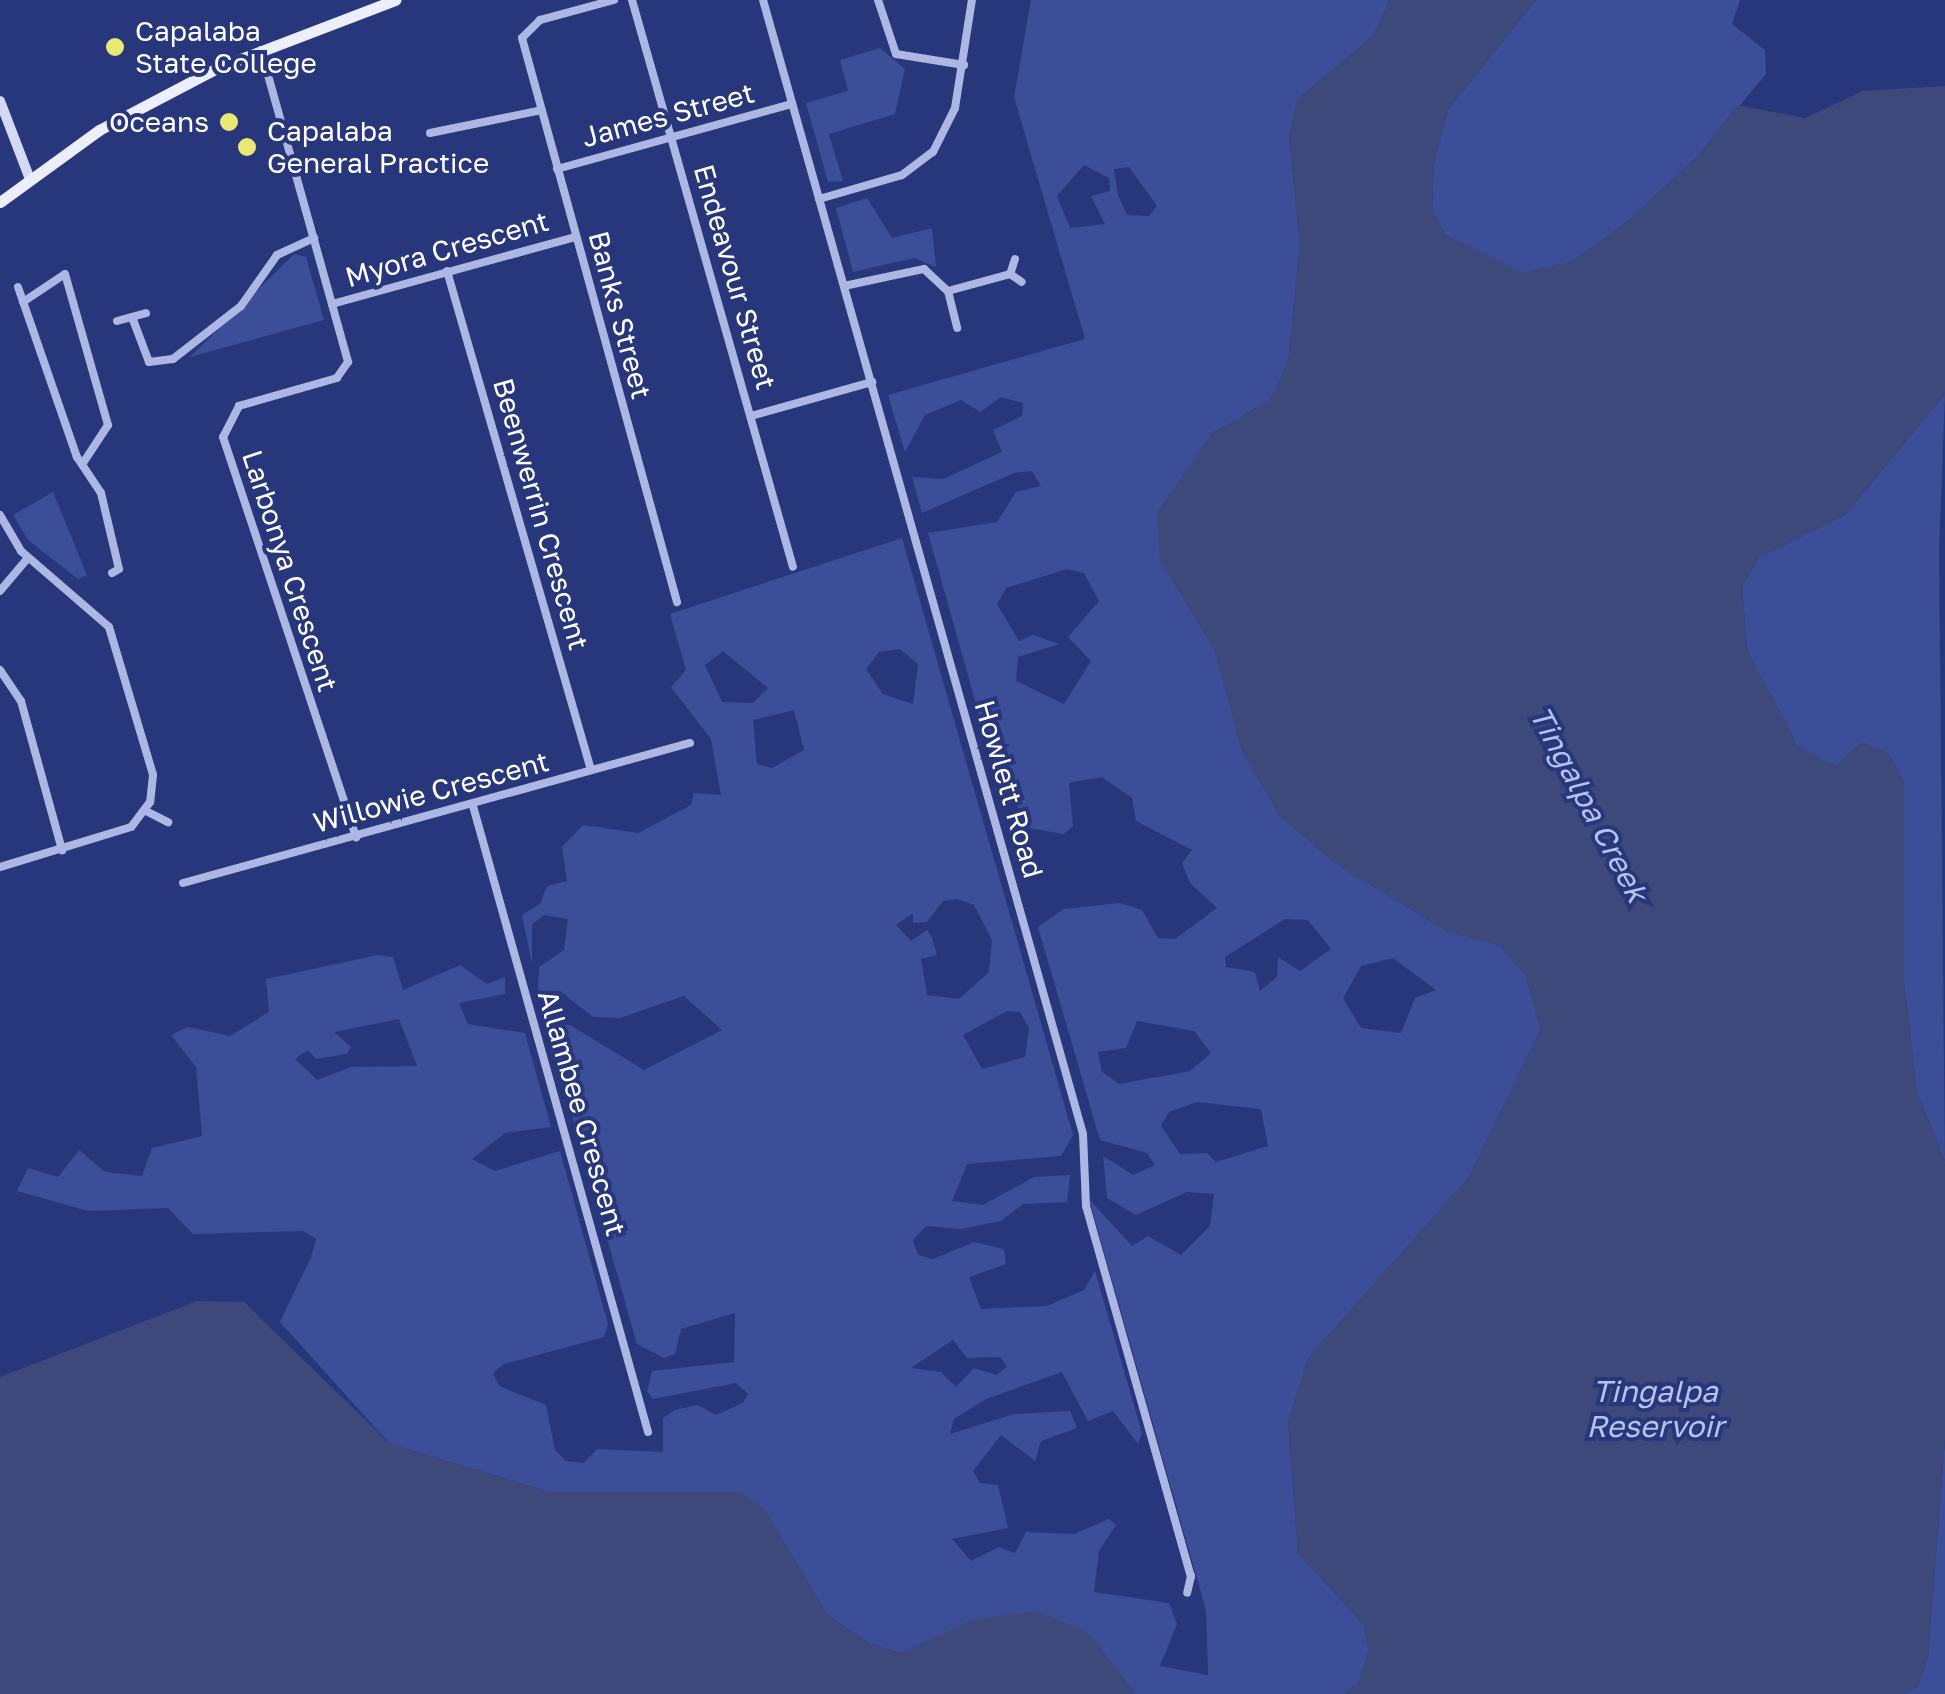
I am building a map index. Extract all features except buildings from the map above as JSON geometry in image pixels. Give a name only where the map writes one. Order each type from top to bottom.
[{"type":"main road","points":[[0,202],[99,130],[260,48],[395,0]]},
{"type":"street","name":"Banks Street","points":[[614,0],[540,20],[522,38],[677,602]]},
{"type":"street","name":"Endeavour Street","points":[[632,0],[794,567]]},
{"type":"street","name":"Howlett Road","points":[[763,0],[1083,1134],[1086,1206],[1191,1576],[1187,1594]]},
{"type":"street","points":[[878,0],[896,54],[964,65]]},
{"type":"street","points":[[818,199],[920,164],[946,130],[964,65],[972,0]]},
{"type":"street","name":"Larbonya Crescent","points":[[260,48],[332,304],[347,372],[239,406],[223,437],[356,837]]},
{"type":"street","points":[[0,101],[30,179]]},
{"type":"street","name":"James Street","points":[[557,169],[792,104]]},
{"type":"street","points":[[430,133],[542,110]]},
{"type":"street","name":"Myora Crescent","points":[[332,304],[575,236]]},
{"type":"street","points":[[132,317],[150,362],[172,359],[240,306],[278,256],[314,238]]},
{"type":"street","points":[[1010,274],[1016,259]]},
{"type":"street","points":[[844,286],[908,268],[948,291],[957,328]]},
{"type":"street","name":"Beenwerrin Crescent","points":[[447,271],[591,770]]},
{"type":"street","points":[[23,302],[65,274],[108,424],[82,463]]},
{"type":"street","points":[[948,291],[1010,274],[1022,282]]},
{"type":"street","points":[[18,286],[82,463],[101,493],[119,568],[112,573]]},
{"type":"street","points":[[117,321],[146,313]]},
{"type":"street","points":[[955,316],[969,314]]},
{"type":"street","points":[[751,416],[872,382]]},
{"type":"street","points":[[0,515],[28,558],[113,634],[152,775],[146,811],[122,832],[0,867]]},
{"type":"street","points":[[0,591],[28,558]]},
{"type":"street","points":[[0,670],[21,701],[62,850]]},
{"type":"street","name":"Willowie Crescent","points":[[183,883],[690,743]]},
{"type":"street","name":"Allambee Crescent","points":[[473,806],[648,1432]]},
{"type":"street","points":[[146,811],[168,822]]},
{"type":"shaded area","points":[[1031,0],[1390,0],[1373,36],[1298,99],[1289,136],[1300,244],[1288,362],[1270,400],[1211,434],[1193,613],[1215,651],[1243,753],[1333,862],[1447,931],[1499,945],[1525,974],[1541,1029],[1469,1177],[1309,1357],[1288,1422],[1298,1553],[1363,1624],[1369,1650],[1358,1684],[1343,1694],[1136,1694],[930,1643],[900,1653],[868,1643],[827,1614],[739,1492],[550,1492],[390,1444],[280,1322],[316,1239],[303,1231],[193,1234],[168,1208],[88,1211],[17,1191],[28,1168],[58,1177],[79,1150],[105,1172],[142,1176],[152,1148],[202,1136],[196,1067],[171,1035],[188,1027],[230,1036],[269,1012],[266,979],[378,955],[393,957],[403,990],[460,965],[487,984],[505,977],[505,994],[459,1003],[468,1024],[525,1033],[551,1127],[505,1133],[472,1159],[495,1171],[560,1151],[608,1324],[604,1337],[504,1364],[493,1373],[499,1386],[546,1405],[555,1450],[566,1461],[584,1463],[597,1449],[663,1452],[663,1418],[675,1410],[697,1405],[716,1415],[743,1403],[748,1394],[736,1383],[653,1399],[647,1391],[652,1371],[734,1362],[735,1313],[681,1329],[675,1354],[664,1358],[637,1344],[546,1024],[570,1025],[644,1070],[722,1030],[684,996],[620,1018],[593,1017],[560,991],[538,991],[539,967],[564,950],[568,919],[544,915],[532,924],[532,964],[522,915],[540,904],[547,886],[567,881],[562,847],[583,825],[638,833],[691,805],[694,793],[721,795],[711,739],[671,687],[686,670],[670,614],[902,538],[1073,1135],[1061,1156],[967,1164],[952,1201],[983,1205],[1034,1177],[1070,1175],[1067,1202],[1023,1204],[1001,1221],[961,1229],[926,1226],[913,1240],[918,1255],[933,1259],[974,1242],[1004,1249],[1006,1264],[969,1277],[981,1309],[1047,1306],[1084,1290],[1095,1271],[1142,1433],[1138,1444],[1113,1411],[1088,1421],[1062,1372],[986,1399],[954,1419],[950,1434],[1014,1414],[1070,1411],[1077,1428],[1041,1441],[1035,1461],[1001,1435],[973,1471],[980,1483],[998,1485],[1008,1528],[952,1539],[971,1561],[999,1547],[1015,1553],[1026,1532],[1074,1534],[1109,1519],[1116,1525],[1099,1551],[1094,1592],[1169,1603],[1177,1624],[1160,1666],[1208,1675],[1206,1610],[1089,1199],[1132,1246],[1148,1236],[1181,1255],[1210,1226],[1214,1194],[1187,1192],[1136,1215],[1107,1198],[1103,1156],[1133,1175],[1155,1165],[1147,1153],[1100,1140],[1038,927],[1064,909],[1120,903],[1142,910],[1158,938],[1175,939],[1217,908],[1190,883],[1182,863],[1192,850],[1136,821],[1132,798],[1102,777],[1069,783],[1073,826],[1064,834],[1022,827],[1016,800],[999,786],[928,533],[997,522],[1016,492],[1041,486],[1032,471],[1014,473],[922,513],[912,477],[943,479],[1002,452],[993,430],[1022,416],[1023,403],[1001,397],[980,412],[961,400],[925,415],[905,452],[888,395],[1085,339],[1014,97]],"holes":[[[1084,165],[1109,178],[1110,191],[1091,196],[1105,224],[1070,228],[1057,196]],[[1129,167],[1157,206],[1149,216],[1127,215],[1118,195],[1114,169]],[[1067,569],[1084,573],[1099,601],[1068,637],[1091,661],[1064,704],[1016,681],[1018,657],[1059,644],[1033,635],[1019,641],[997,604],[1006,588]],[[900,649],[918,664],[913,704],[883,694],[866,669],[879,652]],[[723,651],[768,688],[753,703],[722,702],[705,665]],[[794,710],[804,750],[772,768],[757,764],[753,720]],[[958,899],[974,905],[992,940],[989,972],[959,999],[927,995],[921,959],[937,955],[927,930],[911,941],[896,925],[913,913],[913,923],[927,922],[943,901]],[[1285,919],[1308,920],[1331,949],[1300,971],[1278,957],[1277,977],[1260,991],[1255,972],[1226,967],[1225,957]],[[1393,958],[1436,990],[1415,998],[1401,1033],[1361,1028],[1343,998],[1361,966]],[[1007,1011],[1020,1012],[1029,1028],[1025,1057],[982,1069],[963,1035]],[[399,1019],[417,1066],[351,1067],[317,1080],[295,1059],[308,1050],[316,1059],[347,1054],[351,1047],[334,1032]],[[1137,1021],[1194,1031],[1211,1053],[1190,1071],[1119,1084],[1102,1072],[1098,1052],[1126,1048]],[[1197,1102],[1261,1109],[1268,1146],[1216,1162],[1207,1153],[1180,1154],[1161,1126],[1169,1112]],[[953,1340],[967,1358],[1000,1357],[1007,1367],[996,1375],[974,1368],[956,1387],[941,1372],[911,1368]]]},
{"type":"shaded area","points":[[1536,0],[1740,0],[1732,24],[1765,50],[1766,74],[1697,157],[1623,225],[1571,262],[1523,273],[1445,235],[1432,210],[1434,163],[1448,110]]},
{"type":"shaded area","points":[[880,48],[905,69],[895,114],[829,134],[843,181],[828,182],[806,103],[848,91],[840,60]]},
{"type":"shaded area","points":[[867,198],[892,238],[932,228],[936,267],[914,258],[853,272],[836,208]]},
{"type":"shaded area","points":[[294,254],[306,257],[324,320],[190,357]]},
{"type":"shaded area","points":[[1945,394],[1939,551],[1945,1161],[1917,1093],[1904,982],[1904,783],[1888,753],[1862,742],[1835,767],[1797,745],[1747,650],[1742,586],[1759,557],[1845,515]]},
{"type":"shaded area","points":[[53,492],[87,575],[78,579],[28,540],[13,515]]},
{"type":"shaded area","points":[[1945,1439],[1945,1694],[1903,1694],[1918,1686],[1928,1657]]},
{"type":"water","name":"Tingalpa Reservoir","points":[[1390,0],[1536,0],[1448,110],[1434,163],[1432,210],[1445,235],[1523,273],[1571,262],[1623,225],[1697,157],[1737,105],[1805,118],[1863,91],[1945,86],[1945,394],[1845,515],[1759,557],[1742,586],[1747,650],[1797,745],[1835,766],[1862,742],[1888,753],[1904,783],[1904,982],[1917,1093],[1945,1161],[1945,1439],[1928,1657],[1918,1687],[1903,1694],[1343,1694],[1358,1683],[1369,1650],[1363,1624],[1298,1553],[1288,1422],[1309,1357],[1469,1177],[1541,1029],[1525,974],[1499,945],[1447,931],[1333,862],[1279,815],[1243,753],[1215,651],[1160,561],[1157,513],[1211,434],[1270,400],[1288,362],[1300,244],[1289,136],[1298,98],[1373,36]]},
{"type":"water","points":[[197,1301],[244,1302],[390,1444],[549,1492],[739,1492],[764,1508],[827,1614],[868,1643],[900,1653],[974,1619],[1036,1611],[1088,1632],[1136,1694],[0,1694],[0,1377]]},
{"type":"place","name":"Capalaba State College","points":[[115,47]]},
{"type":"place","name":"Oceans","points":[[229,122]]},
{"type":"place","name":"Capalaba General Practice","points":[[247,147]]},
{"type":"water label","name":"Tingalpa Creek","points":[[1589,804]]}]
